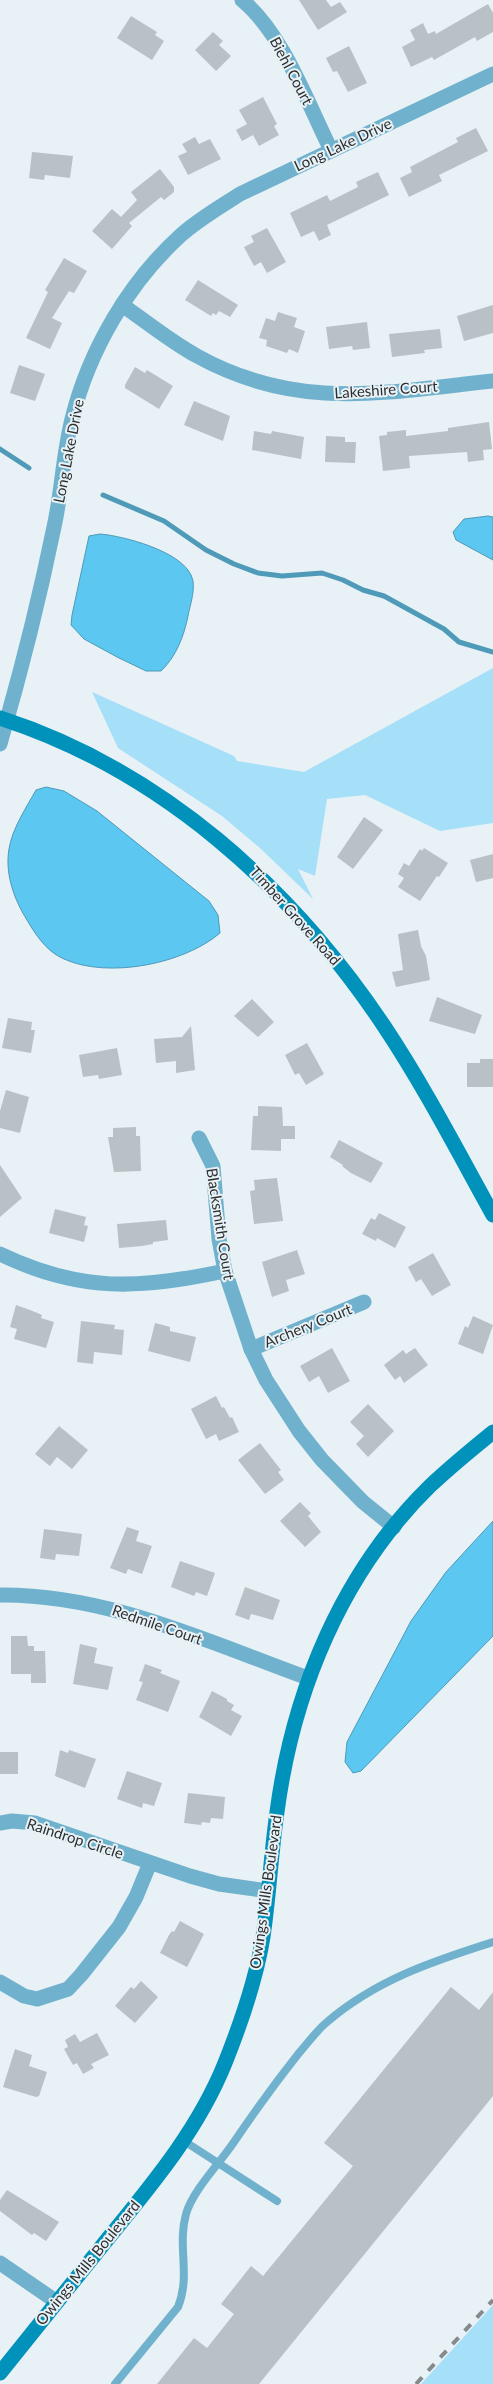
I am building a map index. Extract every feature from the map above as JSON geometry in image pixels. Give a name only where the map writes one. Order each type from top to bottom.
[{"type":"main road","name":"Timber Grove Road","points":[[4,719],[69,745],[118,770],[169,802],[217,837],[256,872],[344,970],[384,1026],[415,1076],[493,1215]]},
{"type":"main road","name":"Owings Mills Boulevard","points":[[0,2373],[157,2178],[184,2140],[220,2074],[240,2026],[253,1981],[262,1939],[284,1769],[293,1722],[308,1678],[342,1604],[365,1566],[394,1527],[429,1487],[493,1432]]},
{"type":"street","name":"Biehl Court","points":[[242,0],[265,23],[280,47],[331,150]]},
{"type":"street","name":"Long Lake Drive","points":[[0,744],[4,719],[43,583],[58,510],[72,418],[82,385],[95,353],[122,305],[156,259],[182,234],[208,214],[240,194],[493,74]]},
{"type":"street","name":"Lakeshire Court","points":[[122,305],[197,356],[256,382],[286,390],[323,394],[366,394],[493,381]]},
{"type":"street","name":"Blacksmith Court","points":[[199,1138],[212,1166],[219,1239],[225,1271],[251,1349],[282,1405],[322,1460],[356,1496],[394,1527]]},
{"type":"street","points":[[0,1254],[46,1272],[74,1280],[104,1284],[155,1284],[225,1271]]},
{"type":"street","name":"Archery Court","points":[[251,1349],[364,1302]]},
{"type":"street","name":"Redmile Court","points":[[0,1596],[22,1595],[96,1605],[133,1615],[308,1678]]},
{"type":"street","name":"Raindrop Circle","points":[[0,1822],[35,1823],[150,1863],[219,1884],[268,1891]]},
{"type":"street","points":[[0,1982],[24,1996],[37,1999],[68,1989],[119,1927],[136,1897],[150,1863]]},
{"type":"street","points":[[0,2263],[57,2302]]},
{"type":"lane","points":[[115,2384],[178,2307],[184,2293],[182,2235],[186,2213],[195,2196],[260,2103],[325,2023],[360,1996],[388,1980],[426,1963],[493,1942]]},
{"type":"lane","points":[[184,2140],[277,2202]]},
{"type":"shaded area","points":[[493,517],[493,560],[456,540],[453,532],[464,519]]},
{"type":"shaded area","points":[[100,534],[123,538],[164,552],[185,566],[193,579],[191,601],[179,646],[161,671],[146,671],[117,657],[84,639],[71,625],[89,536]]},
{"type":"shaded area","points":[[493,668],[493,823],[440,831],[365,795],[327,799],[315,876],[298,869],[313,899],[260,848],[222,816],[118,748],[92,692],[234,756],[237,761],[304,772]]},
{"type":"shaded area","points":[[46,787],[64,791],[97,811],[209,901],[218,915],[220,933],[205,944],[187,953],[145,965],[123,968],[102,968],[82,965],[57,956],[51,951],[36,934],[20,908],[13,892],[8,866],[9,849],[16,826],[36,790]]},
{"type":"shaded area","points":[[493,1521],[493,1636],[361,1771],[353,1773],[345,1762],[347,1742],[411,1621],[446,1572]]},
{"type":"shaded area","points":[[493,2305],[493,2384],[421,2384]]},
{"type":"building","points":[[299,0],[326,0],[331,7],[340,2],[347,12],[318,30]]},
{"type":"building","points":[[488,4],[493,13],[493,32],[477,41],[475,37],[434,60],[432,57],[411,67],[402,47],[415,40],[410,30],[423,23],[428,34],[435,31],[436,34]]},
{"type":"building","points":[[131,16],[157,32],[155,35],[164,41],[152,60],[117,38]]},
{"type":"building","points":[[213,32],[223,41],[219,45],[231,56],[216,71],[195,50]]},
{"type":"building","points":[[349,46],[367,83],[348,92],[337,71],[333,72],[326,58]]},
{"type":"building","points":[[263,97],[277,124],[274,126],[279,135],[259,146],[253,135],[242,141],[236,130],[247,124],[239,110]]},
{"type":"building","points":[[476,128],[488,151],[439,175],[442,181],[409,197],[400,178],[412,172],[410,167],[458,142],[456,138]]},
{"type":"building","points":[[195,137],[199,144],[210,139],[221,159],[188,175],[178,156],[187,152],[182,144]]},
{"type":"building","points":[[32,152],[73,156],[70,178],[45,175],[44,180],[29,178]]},
{"type":"building","points":[[160,169],[174,187],[174,192],[164,200],[161,197],[129,223],[132,226],[112,249],[92,231],[112,209],[121,217],[137,200],[131,192]]},
{"type":"building","points":[[378,172],[389,195],[327,225],[331,235],[319,241],[314,231],[301,237],[290,213],[327,195],[330,201],[358,187],[356,182]]},
{"type":"building","points":[[267,228],[286,262],[267,273],[261,262],[254,266],[244,247],[254,242],[251,236]]},
{"type":"building","points":[[64,258],[87,271],[74,293],[69,291],[52,318],[62,323],[50,349],[26,338],[48,292],[45,290]]},
{"type":"building","points":[[198,280],[238,305],[230,317],[219,311],[216,315],[213,313],[211,316],[185,300]]},
{"type":"building","points":[[493,305],[493,333],[464,341],[457,316]]},
{"type":"building","points":[[278,312],[297,318],[294,327],[305,331],[298,353],[289,349],[287,353],[266,346],[267,340],[259,338],[266,318],[275,321]]},
{"type":"building","points":[[367,322],[370,348],[353,350],[352,346],[329,349],[326,327]]},
{"type":"building","points":[[440,329],[442,348],[424,350],[425,353],[392,357],[389,334]]},
{"type":"building","points":[[19,365],[45,374],[35,401],[10,393]]},
{"type":"building","points":[[135,367],[145,373],[147,370],[173,386],[159,409],[125,388]]},
{"type":"building","points":[[194,401],[230,416],[223,441],[184,425]]},
{"type":"building","points":[[489,422],[492,449],[483,450],[484,460],[468,462],[467,452],[409,456],[410,468],[383,471],[379,436],[387,435],[387,432],[406,430],[406,436],[448,431],[448,428]]},
{"type":"building","points":[[254,431],[271,434],[272,431],[304,437],[301,459],[252,450]]},
{"type":"building","points":[[326,436],[345,437],[345,442],[356,442],[355,463],[325,462]]},
{"type":"building","points":[[364,817],[383,830],[353,869],[337,857]]},
{"type":"building","points":[[424,848],[448,863],[420,901],[398,887],[404,878],[398,874],[404,863],[409,866],[420,849],[422,851]]},
{"type":"building","points":[[493,854],[493,878],[476,882],[470,860]]},
{"type":"building","points":[[418,930],[421,946],[426,956],[430,980],[396,987],[392,972],[403,970],[398,934]]},
{"type":"building","points":[[437,997],[482,1015],[475,1034],[429,1021]]},
{"type":"building","points":[[252,999],[274,1022],[258,1037],[234,1016]]},
{"type":"building","points":[[8,1018],[32,1022],[31,1030],[35,1030],[31,1053],[2,1048]]},
{"type":"building","points":[[191,1026],[195,1070],[176,1073],[176,1061],[156,1063],[154,1039],[182,1037]]},
{"type":"building","points":[[307,1043],[324,1074],[306,1085],[299,1073],[295,1075],[285,1055]]},
{"type":"building","points":[[117,1048],[122,1075],[99,1079],[98,1075],[83,1077],[79,1055]]},
{"type":"building","points":[[480,1059],[493,1059],[493,1087],[467,1087],[467,1063],[480,1063]]},
{"type":"building","points":[[6,1090],[29,1097],[20,1133],[0,1128],[0,1111]]},
{"type":"building","points":[[258,1106],[282,1107],[283,1126],[295,1126],[295,1139],[281,1139],[281,1151],[251,1150],[253,1116],[258,1116]]},
{"type":"building","points":[[136,1127],[136,1136],[140,1136],[141,1171],[114,1172],[108,1137],[113,1137],[113,1128]]},
{"type":"building","points":[[339,1140],[383,1163],[371,1183],[351,1173],[343,1165],[330,1157]]},
{"type":"building","points":[[0,1165],[22,1198],[0,1217]]},
{"type":"building","points":[[277,1178],[283,1221],[254,1224],[250,1191],[255,1190],[254,1180]]},
{"type":"building","points":[[55,1209],[86,1217],[84,1225],[88,1226],[84,1242],[49,1233]]},
{"type":"building","points":[[379,1213],[406,1227],[395,1248],[377,1238],[376,1241],[362,1234],[371,1218],[375,1220]]},
{"type":"building","points":[[166,1220],[168,1240],[142,1246],[119,1248],[117,1224]]},
{"type":"building","points":[[297,1250],[305,1274],[286,1280],[289,1291],[272,1297],[262,1262]]},
{"type":"building","points":[[433,1253],[451,1285],[432,1296],[421,1279],[416,1282],[408,1267]]},
{"type":"building","points":[[16,1305],[42,1315],[41,1318],[54,1322],[46,1348],[14,1339],[17,1329],[10,1327]]},
{"type":"building","points":[[473,1316],[493,1325],[483,1354],[458,1344],[465,1326],[468,1328]]},
{"type":"building","points":[[81,1321],[115,1325],[114,1329],[124,1330],[122,1355],[94,1352],[93,1364],[77,1362]]},
{"type":"building","points":[[155,1323],[170,1327],[170,1331],[196,1337],[190,1362],[148,1351]]},
{"type":"building","points":[[332,1348],[350,1381],[328,1393],[319,1376],[309,1382],[300,1366]]},
{"type":"building","points":[[415,1348],[428,1365],[404,1383],[400,1376],[395,1380],[384,1365],[403,1350],[406,1354]]},
{"type":"building","points":[[216,1396],[222,1408],[224,1407],[230,1418],[232,1417],[239,1432],[219,1441],[216,1434],[206,1439],[191,1409]]},
{"type":"building","points":[[368,1404],[394,1431],[368,1457],[356,1444],[364,1436],[350,1422]]},
{"type":"building","points":[[59,1426],[88,1450],[72,1469],[57,1457],[50,1466],[35,1454]]},
{"type":"building","points":[[260,1443],[281,1470],[278,1472],[284,1480],[265,1494],[238,1460]]},
{"type":"building","points":[[300,1502],[311,1513],[308,1516],[321,1532],[305,1547],[280,1521]]},
{"type":"building","points":[[127,1527],[139,1531],[136,1541],[152,1546],[142,1574],[128,1569],[126,1574],[110,1568]]},
{"type":"building","points":[[44,1529],[82,1534],[79,1556],[56,1554],[55,1560],[40,1558]]},
{"type":"building","points":[[180,1561],[215,1573],[207,1596],[196,1592],[194,1596],[171,1587]]},
{"type":"building","points":[[245,1587],[280,1600],[273,1620],[251,1614],[249,1620],[235,1615]]},
{"type":"building","points":[[11,1636],[27,1636],[28,1646],[34,1646],[34,1651],[45,1651],[46,1683],[31,1683],[31,1674],[11,1674]]},
{"type":"building","points":[[80,1644],[97,1648],[94,1663],[113,1667],[108,1690],[73,1684]]},
{"type":"building","points":[[145,1664],[162,1670],[160,1673],[180,1681],[168,1712],[136,1700],[143,1682],[139,1681]]},
{"type":"building","points":[[212,1691],[227,1699],[227,1701],[234,1705],[231,1710],[242,1716],[231,1736],[199,1717]]},
{"type":"building","points":[[60,1750],[68,1753],[69,1750],[96,1759],[85,1788],[55,1776]]},
{"type":"building","points":[[0,1752],[18,1752],[18,1774],[0,1774]]},
{"type":"building","points":[[127,1771],[162,1783],[154,1806],[143,1803],[142,1808],[117,1799]]},
{"type":"building","points":[[188,1793],[225,1797],[223,1819],[211,1818],[210,1823],[202,1822],[201,1825],[184,1823]]},
{"type":"building","points":[[180,1921],[204,1934],[187,1967],[160,1953],[169,1935],[172,1931],[174,1932]]},
{"type":"building","points":[[141,1981],[158,1997],[135,2023],[115,2006],[131,1987],[134,1989]]},
{"type":"building","points":[[451,1987],[479,2010],[493,1992],[493,2096],[259,2384],[157,2384],[194,2338],[207,2348],[234,2314],[221,2304],[251,2266],[263,2276],[353,2166],[324,2143]]},
{"type":"building","points":[[97,2033],[109,2055],[91,2064],[94,2068],[83,2074],[77,2063],[73,2065],[64,2049],[68,2047],[65,2040],[75,2034],[80,2042]]},
{"type":"building","points":[[15,2049],[32,2055],[29,2066],[47,2072],[39,2096],[36,2097],[3,2087]]},
{"type":"building","points":[[7,2190],[59,2222],[46,2241],[34,2233],[32,2235],[0,2211],[0,2200]]},
{"type":"waterway","points":[[0,449],[29,468]]},
{"type":"waterway","points":[[103,495],[164,521],[206,550],[234,564],[258,573],[282,576],[322,573],[343,580],[363,590],[384,596],[444,629],[459,642],[493,652]]},
{"type":"railway","points":[[416,2384],[493,2300]]}]
